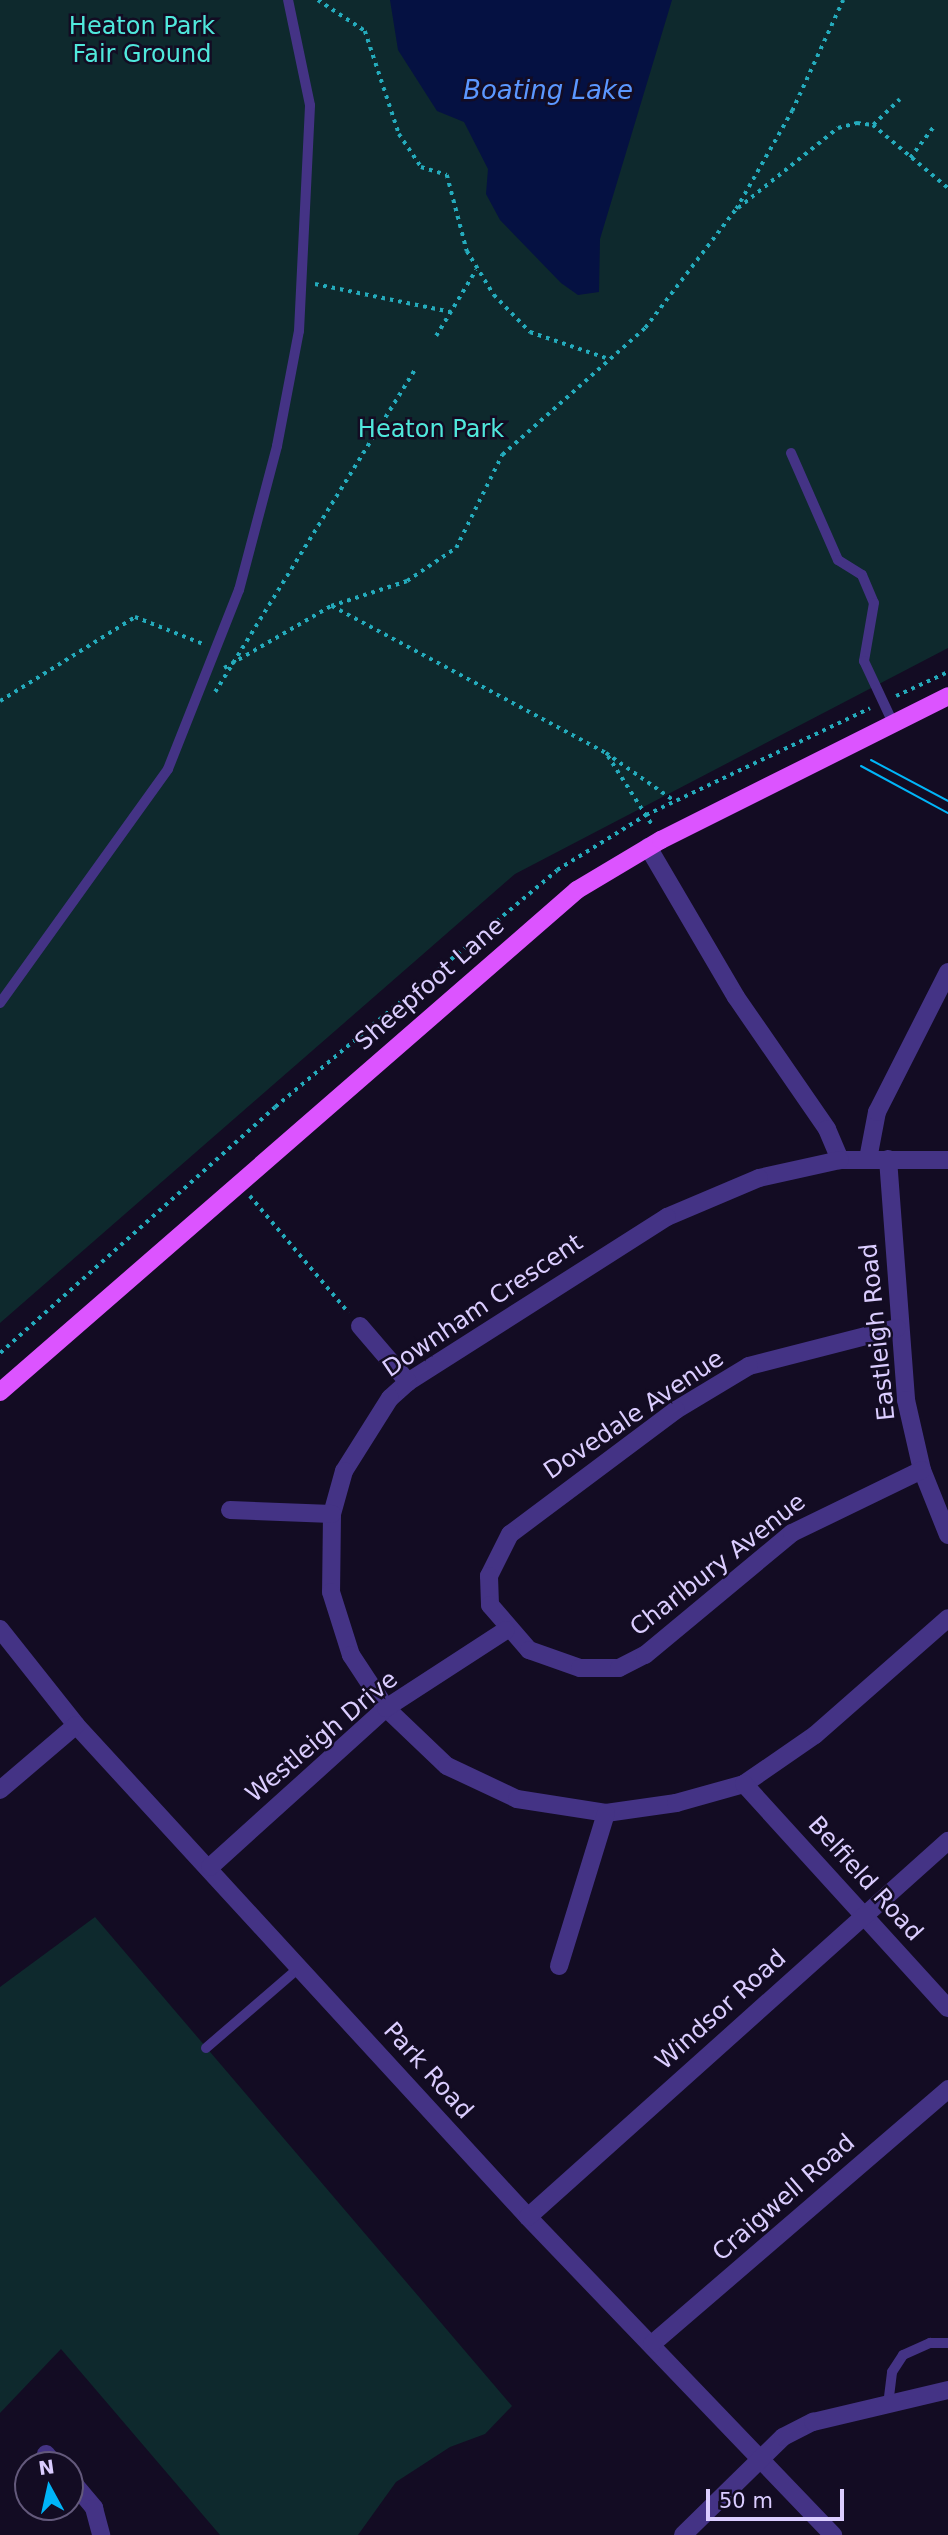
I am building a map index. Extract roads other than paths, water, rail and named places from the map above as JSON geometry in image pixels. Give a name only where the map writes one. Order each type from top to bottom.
[{"type":"main road","name":"Sheepfoot Lane","points":[[0,1392],[578,890],[655,844],[948,696]]},
{"type":"street","points":[[655,844],[743,1007],[827,1129],[840,1160]]},
{"type":"street","points":[[868,1160],[877,1112],[948,972]]},
{"type":"street","name":"Eastleigh Road","points":[[888,1159],[897,1328],[922,1470],[948,1535]]},
{"type":"street","name":"Downham Crescent","points":[[948,1160],[840,1160],[759,1178],[667,1217],[408,1382],[390,1398],[344,1471],[332,1514],[331,1592],[351,1655],[386,1708],[447,1766],[517,1799],[606,1813],[676,1803],[744,1784],[816,1735],[948,1618]]},
{"type":"street","points":[[360,1326],[408,1382]]},
{"type":"street","name":"Dovedale Avenue","points":[[506,1630],[488,1590],[496,1556],[510,1534],[595,1467],[749,1366],[897,1328]]},
{"type":"street","name":"Charlbury Avenue","points":[[506,1630],[551,1661],[619,1668],[645,1655],[792,1533],[922,1470]]},
{"type":"street","points":[[230,1510],[332,1514]]},
{"type":"street","name":"Park Road","points":[[0,1629],[76,1725],[210,1867],[528,2217],[833,2535]]},
{"type":"street","name":"Westleigh Drive","points":[[210,1867],[386,1708],[506,1630]]},
{"type":"street","points":[[0,1790],[76,1725]]},
{"type":"street","name":"Belfield Road","points":[[744,1784],[948,2008]]},
{"type":"street","points":[[559,1966],[606,1813]]},
{"type":"street","name":"Windsor Road","points":[[528,2217],[948,1840]]},
{"type":"street","name":"Craigwell Road","points":[[652,2344],[948,2089]]},
{"type":"street","points":[[683,2535],[783,2437],[813,2422],[948,2390]]},
{"type":"street","points":[[84,2496],[94,2508],[102,2535]]},
{"type":"lane","points":[[0,1003],[168,769],[239,590],[277,446],[303,282],[310,105],[288,0]]},
{"type":"lane","points":[[791,453],[838,560],[862,575],[874,603],[864,661],[893,723]]},
{"type":"lane","points":[[206,2048],[300,1966]]},
{"type":"lane","points":[[888,2405],[892,2372],[903,2355],[930,2343],[948,2343]]},
{"type":"water","name":"Boating Lake","points":[[390,0],[672,0],[600,239],[599,292],[578,295],[561,283],[500,220],[486,194],[488,169],[464,122],[437,111],[398,50]]},
{"type":"tram line","points":[[871,760],[948,801]]},
{"type":"tram line","points":[[861,766],[948,813]]},
{"type":"park label","name":"Heaton Park Fair Ground","points":[[142,41]]},
{"type":"park label","name":"Heaton Park","points":[[431,430]]}]
